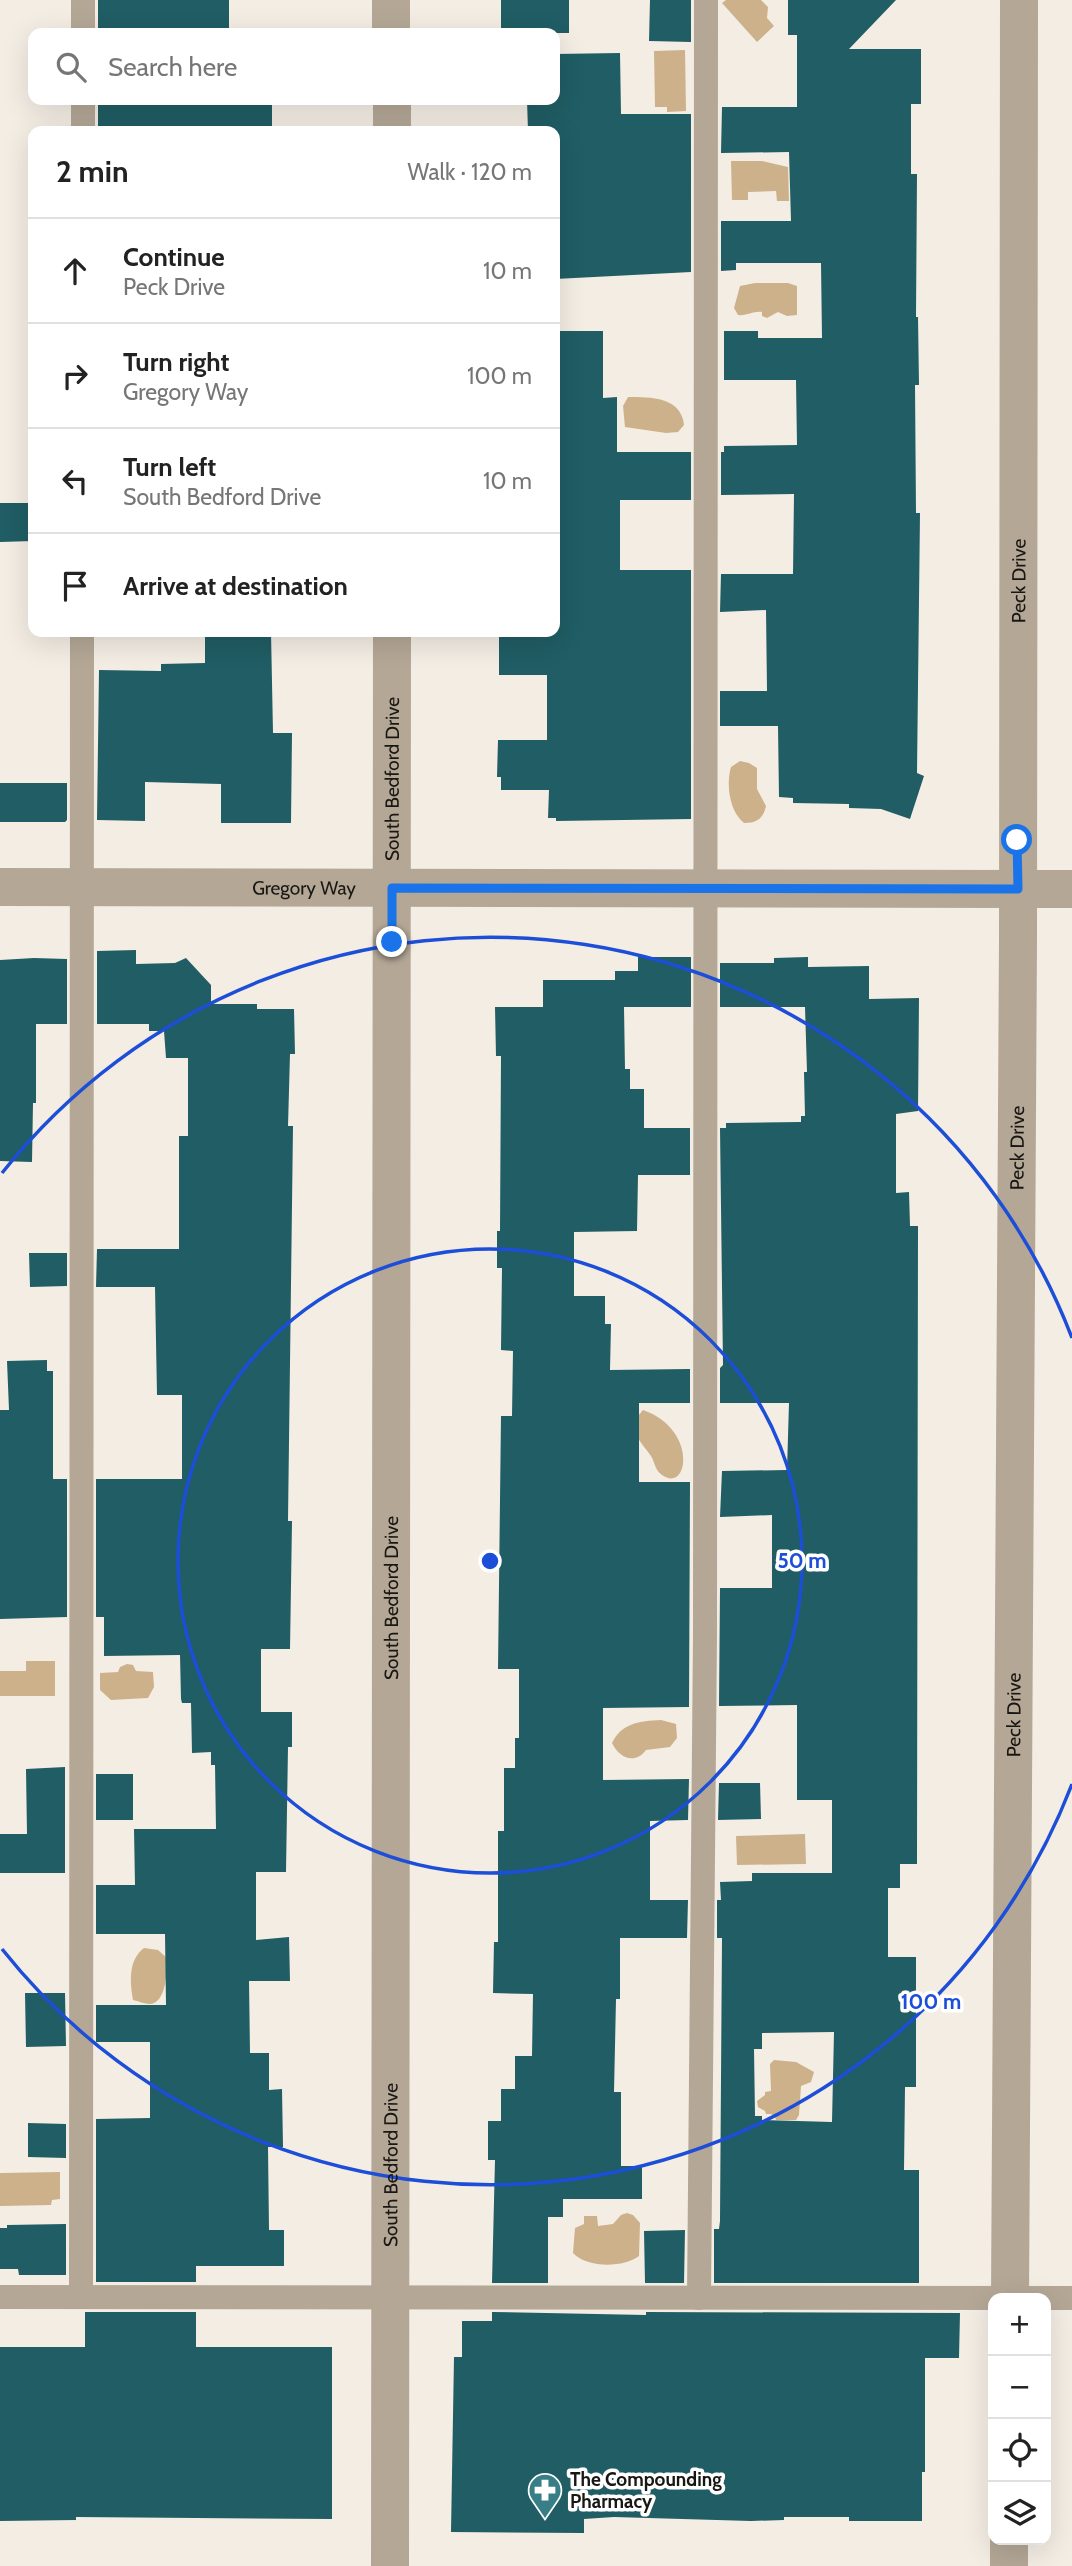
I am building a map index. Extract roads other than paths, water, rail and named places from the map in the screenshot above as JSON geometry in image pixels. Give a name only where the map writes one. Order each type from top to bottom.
[{"type":"street","points":[[391,0],[391,28]]},
{"type":"street","name":"Peck Drive","points":[[1010,2293],[1018,889],[1019,0]]},
{"type":"street","points":[[391,105],[391,126]]},
{"type":"street","name":"South Bedford Drive","points":[[390,2566],[392,637]]},
{"type":"street","name":"Gregory Way","points":[[0,887],[1072,889]]},
{"type":"street","points":[[1009,2545],[1009,2566]]},
{"type":"lane","points":[[83,0],[83,28]]},
{"type":"lane","points":[[699,2298],[705,1635],[706,0]]},
{"type":"lane","points":[[83,105],[83,126]]},
{"type":"lane","points":[[81,2297],[82,637]]},
{"type":"lane","points":[[0,2297],[988,2298]]},
{"type":"lane","points":[[1051,2298],[1072,2298]]},
{"type":"place","name":"The Compounding Pharmacy","points":[[545,2520]]}]
